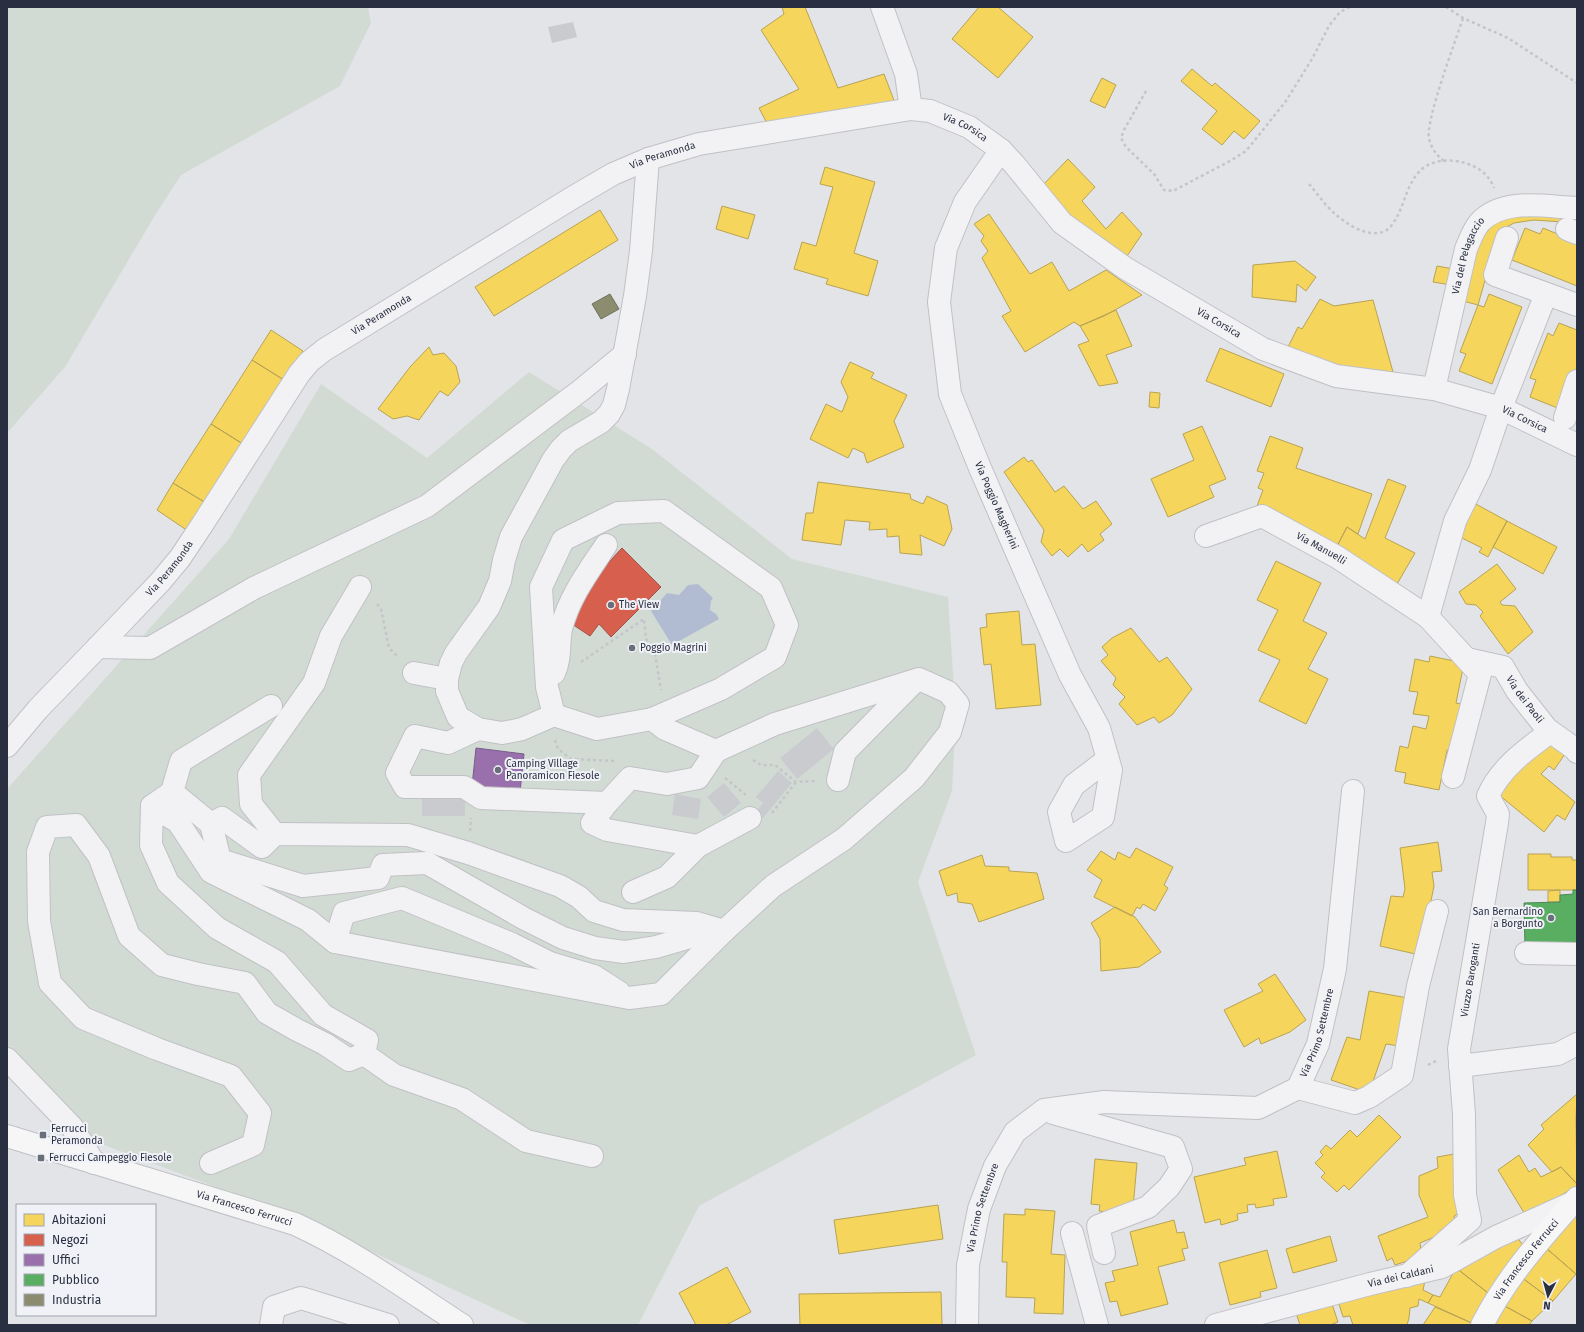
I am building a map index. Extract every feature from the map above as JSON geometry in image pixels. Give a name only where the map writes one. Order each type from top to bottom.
[{"type":"main road","name":"Via Francesco Ferrucci","points":[[7,1136],[295,1224],[342,1248],[462,1325]]},
{"type":"main road","name":"Via Francesco Ferrucci","points":[[1482,1325],[1512,1275],[1533,1247],[1576,1200]]},
{"type":"street","points":[[882,7],[906,74],[911,109]]},
{"type":"street","name":"Via Corsica","points":[[911,109],[930,111],[969,127],[1001,150],[1062,223],[1125,268],[1263,349],[1336,376],[1434,389],[1500,408],[1577,445]]},
{"type":"street","name":"Via Peramonda","points":[[7,746],[38,709],[160,582],[180,558],[299,374],[309,362],[324,350],[577,195],[613,174],[648,159],[699,144],[911,109]]},
{"type":"street","name":"Via Poggio Magherini","points":[[1001,150],[965,202],[946,248],[939,302],[950,394],[980,468],[1070,675],[1099,728],[1108,758],[1111,770],[1103,817],[1066,841],[1059,812],[1074,785],[1108,758]]},
{"type":"street","points":[[554,714],[541,587],[563,540],[618,513],[664,511],[770,588],[787,624],[775,657],[721,689],[659,716],[597,729],[554,714],[522,729],[513,731],[502,733],[478,729],[458,717],[447,691],[449,671],[456,653],[489,607],[500,581],[504,560],[511,537],[553,460],[569,441],[601,422],[609,414],[614,405],[635,296],[641,251],[648,159]]},
{"type":"street","name":"Via del Pelagaccio","points":[[1434,389],[1466,249],[1473,232],[1479,223],[1488,215],[1498,210],[1513,207],[1529,206],[1577,208]]},
{"type":"street","points":[[1507,238],[1495,275],[1577,305]]},
{"type":"street","points":[[1428,617],[1455,521],[1480,470],[1500,408],[1546,294]]},
{"type":"street","points":[[98,647],[150,648],[254,588],[428,506],[580,391],[625,354]]},
{"type":"street","points":[[1565,418],[1577,381]]},
{"type":"street","name":"Via Manuelli","points":[[1206,536],[1262,516],[1337,557],[1428,617],[1480,674],[1454,777]]},
{"type":"street","points":[[550,681],[558,665],[561,630],[573,596],[606,545]]},
{"type":"street","points":[[274,834],[251,804],[249,775],[314,683],[331,636],[360,587]]},
{"type":"street","name":"Via dei Paoli","points":[[1467,659],[1504,667],[1517,691],[1547,729],[1577,752]]},
{"type":"street","points":[[414,674],[449,671]]},
{"type":"street","points":[[152,806],[178,822],[211,872],[308,920],[335,942],[629,998],[662,994],[724,931],[773,886],[844,839],[914,778],[950,732],[958,704],[948,692],[919,679],[775,724],[712,758],[698,778],[666,784],[630,778],[607,803],[592,823],[607,830],[698,846]]},
{"type":"street","points":[[838,780],[845,752],[916,680]]},
{"type":"street","points":[[152,806],[172,792],[181,761],[271,706]]},
{"type":"street","points":[[659,716],[665,729],[712,758]]},
{"type":"street","points":[[478,729],[448,743],[415,736],[397,773],[405,787],[464,787],[481,798],[607,803]]},
{"type":"street","name":"Viuzzo Baroganti","points":[[1406,1276],[1470,1220],[1464,1195],[1464,1114],[1459,1049],[1497,823],[1498,814],[1488,796],[1492,788],[1517,758],[1550,732]]},
{"type":"street","name":"Via Primo Settembre","points":[[967,1325],[968,1265],[982,1202],[995,1166],[1015,1132],[1044,1110],[1104,1102],[1258,1108],[1298,1088],[1318,1044],[1334,969],[1353,791]]},
{"type":"street","points":[[172,792],[211,824],[220,860],[303,886],[378,878],[383,865],[427,863],[525,920],[563,938],[595,948],[624,952],[656,947],[687,938],[724,931]]},
{"type":"street","points":[[152,806],[152,845],[168,883],[217,928],[277,962],[323,1015],[367,1040],[364,1054]]},
{"type":"street","points":[[211,824],[222,818],[262,847],[274,834],[408,835],[468,853],[560,886],[579,897],[594,911],[623,920],[697,923],[724,931]]},
{"type":"street","points":[[633,892],[667,877],[698,846],[750,818]]},
{"type":"street","points":[[211,1163],[253,1145],[260,1113],[231,1076],[157,1049],[83,1018],[50,983],[39,921],[38,852],[47,827],[76,826],[99,856],[129,936],[162,965],[245,983],[267,1014],[325,1044],[349,1060],[364,1054]]},
{"type":"street","points":[[335,942],[344,913],[402,898],[512,944],[550,963],[594,976],[629,998]]},
{"type":"street","points":[[1298,1088],[1355,1103],[1370,1097],[1402,1074],[1418,986],[1437,911]]},
{"type":"street","points":[[1526,953],[1577,954]]},
{"type":"street","points":[[1460,1066],[1558,1054],[1577,1044]]},
{"type":"street","points":[[364,1054],[394,1075],[462,1099],[526,1141],[592,1156]]},
{"type":"street","points":[[7,1059],[72,1127],[94,1163]]},
{"type":"street","points":[[1044,1110],[1173,1147],[1181,1169],[1169,1186],[1148,1207],[1098,1226],[1104,1253]]},
{"type":"street","name":"Via dei Caldani","points":[[1216,1325],[1442,1268],[1496,1237],[1576,1200]]},
{"type":"street","points":[[1072,1233],[1097,1325]]},
{"type":"street","points":[[271,1325],[274,1307],[301,1298],[388,1325]]},
{"type":"path","points":[[1146,91],[1121,138],[1126,147],[1154,174],[1164,190],[1172,191],[1246,151],[1286,101],[1312,59],[1329,26],[1340,12],[1350,7]]},
{"type":"path","points":[[1446,7],[1463,18],[1508,38],[1577,83]]},
{"type":"path","points":[[1445,161],[1436,154],[1429,138],[1431,118],[1463,18]]},
{"type":"path","points":[[1309,184],[1332,211],[1352,226],[1365,232],[1384,231],[1389,228],[1397,217],[1414,178],[1422,169],[1435,163],[1454,160],[1479,169],[1492,181],[1496,192],[1498,210]]},
{"type":"path","points":[[360,587],[381,609],[389,648],[414,674]]},
{"type":"path","points":[[550,681],[585,660],[644,619],[646,639],[654,648],[659,716]]},
{"type":"path","points":[[554,736],[558,749],[571,759],[619,762],[630,778]]},
{"type":"path","points":[[712,758],[747,796]]},
{"type":"path","points":[[774,812],[796,782],[775,765]]},
{"type":"shaded area","points":[[7,7],[368,7],[371,23],[340,86],[181,175],[157,212],[65,367],[7,433]]},
{"type":"shaded area","points":[[529,372],[652,449],[792,559],[948,597],[956,719],[952,791],[918,882],[976,1055],[699,1206],[638,1325],[530,1325],[303,1220],[96,1142],[7,1045],[7,789],[229,539],[321,384],[427,458]]},
{"type":"water","points":[[698,584],[713,598],[711,601],[710,610],[716,614],[719,619],[672,645],[651,611],[667,593],[679,595],[688,585]]},
{"type":"building: Abitazioni","points":[[782,7],[805,7],[838,88],[884,74],[895,103],[770,129],[759,108],[799,89],[761,30],[784,14]]},
{"type":"building: Abitazioni","points":[[979,7],[998,7],[1033,37],[998,78],[952,39]]},
{"type":"building: Abitazioni","points":[[1192,69],[1212,86],[1215,83],[1260,121],[1244,139],[1234,131],[1222,145],[1202,129],[1217,111],[1181,81]]},
{"type":"building: Abitazioni","points":[[1102,78],[1116,85],[1105,108],[1090,101]]},
{"type":"building: Abitazioni","points":[[1068,159],[1095,187],[1082,201],[1106,229],[1122,212],[1142,234],[1125,259],[1076,228],[1041,187]]},
{"type":"building: Abitazioni","points":[[825,167],[875,182],[854,253],[878,261],[868,296],[826,284],[828,279],[794,269],[802,242],[816,246],[833,187],[820,184]]},
{"type":"building: Abitazioni","points":[[722,206],[755,215],[748,239],[716,229]]},
{"type":"building: Abitazioni","points":[[600,210],[618,240],[494,316],[475,287]]},
{"type":"building: Abitazioni","points":[[1577,213],[1577,223],[1534,220],[1514,223],[1499,231],[1478,305],[1463,301],[1480,236],[1495,217]]},
{"type":"building: Abitazioni","points":[[989,214],[1030,274],[1052,262],[1069,291],[1106,270],[1142,295],[1104,316],[1080,326],[1074,322],[1025,352],[1002,316],[1011,311],[982,258],[988,251],[981,241],[984,236],[974,224]]},
{"type":"building: Abitazioni","points":[[1525,228],[1540,234],[1543,228],[1577,242],[1577,286],[1512,260]]},
{"type":"building: Abitazioni","points":[[1295,261],[1316,277],[1306,291],[1297,284],[1296,302],[1252,297],[1253,265]]},
{"type":"building: Abitazioni","points":[[1437,266],[1454,269],[1451,285],[1433,282]]},
{"type":"building: Abitazioni","points":[[1489,294],[1522,307],[1492,384],[1459,371],[1466,354],[1460,352],[1478,305],[1484,307]]},
{"type":"building: Abitazioni","points":[[1320,299],[1334,306],[1373,300],[1393,372],[1367,370],[1328,363],[1287,349],[1298,327],[1302,329]]},
{"type":"building: Abitazioni","points":[[1116,310],[1132,346],[1106,355],[1118,383],[1099,386],[1078,345],[1089,341],[1080,326]]},
{"type":"building: Abitazioni","points":[[1559,323],[1577,330],[1577,367],[1560,409],[1530,397],[1536,380],[1530,378],[1548,333],[1553,336]]},
{"type":"building: Abitazioni","points":[[271,330],[303,351],[284,380],[252,360]]},
{"type":"building: Abitazioni","points":[[429,347],[433,355],[444,353],[456,366],[460,382],[448,396],[440,391],[419,420],[407,416],[393,419],[378,409],[410,367]]},
{"type":"building: Abitazioni","points":[[1220,348],[1284,374],[1271,407],[1206,381]]},
{"type":"building: Abitazioni","points":[[252,360],[284,380],[243,444],[211,424]]},
{"type":"building: Abitazioni","points":[[850,362],[874,373],[871,378],[907,395],[894,421],[904,447],[867,463],[864,453],[853,448],[848,458],[810,439],[826,404],[842,412],[848,397],[841,382]]},
{"type":"building: Abitazioni","points":[[1150,392],[1160,393],[1159,408],[1149,407]]},
{"type":"building: Abitazioni","points":[[211,424],[243,444],[206,503],[173,483]]},
{"type":"building: Abitazioni","points":[[1202,426],[1226,479],[1209,486],[1214,497],[1168,517],[1151,479],[1194,460],[1183,434]]},
{"type":"building: Abitazioni","points":[[1270,436],[1303,448],[1296,468],[1372,494],[1358,534],[1347,527],[1335,550],[1280,513],[1257,506],[1263,490],[1258,488],[1264,473],[1257,471]]},
{"type":"building: Abitazioni","points":[[1024,457],[1028,462],[1032,460],[1055,492],[1064,486],[1083,509],[1096,501],[1112,524],[1100,534],[1104,540],[1088,552],[1082,544],[1068,557],[1060,549],[1052,556],[1041,542],[1044,530],[1004,472]]},
{"type":"building: Abitazioni","points":[[1388,479],[1406,486],[1385,538],[1415,553],[1397,584],[1335,550],[1347,527],[1365,539]]},
{"type":"building: Abitazioni","points":[[818,482],[910,494],[911,499],[923,504],[927,496],[947,505],[952,529],[944,546],[920,535],[922,555],[900,553],[899,536],[887,537],[887,529],[869,530],[870,522],[845,520],[841,545],[802,540],[806,513],[813,513]]},
{"type":"building: Abitazioni","points":[[173,483],[206,503],[188,531],[157,510]]},
{"type":"building: Abitazioni","points":[[1474,503],[1507,521],[1488,557],[1479,552],[1482,548],[1456,535]]},
{"type":"building: Abitazioni","points":[[1507,521],[1557,547],[1543,574],[1493,547]]},
{"type":"building: Abitazioni","points":[[1276,561],[1321,583],[1303,621],[1327,633],[1308,669],[1328,679],[1306,724],[1259,701],[1280,660],[1258,650],[1278,610],[1257,600]]},
{"type":"building: Abitazioni","points":[[1497,564],[1516,589],[1500,602],[1502,605],[1515,606],[1533,632],[1508,654],[1480,616],[1483,612],[1476,605],[1466,604],[1459,592]]},
{"type":"building: Abitazioni","points":[[1019,611],[1022,645],[1035,644],[1041,705],[996,709],[991,664],[984,665],[980,628],[987,627],[986,614]]},
{"type":"building: Abitazioni","points":[[1131,628],[1159,662],[1167,657],[1192,689],[1172,715],[1159,723],[1154,717],[1137,725],[1119,704],[1125,697],[1113,685],[1116,678],[1101,661],[1108,655],[1102,647],[1112,638]]},
{"type":"building: Abitazioni","points":[[1430,656],[1464,663],[1456,703],[1466,705],[1457,752],[1447,750],[1439,790],[1404,783],[1406,773],[1395,771],[1400,746],[1408,748],[1413,726],[1426,729],[1429,716],[1413,714],[1418,692],[1409,691],[1415,659],[1429,662]]},
{"type":"building: Abitazioni","points":[[1550,734],[1567,751],[1554,770],[1549,766],[1541,774],[1575,802],[1565,820],[1557,815],[1544,832],[1493,790]]},
{"type":"building: Abitazioni","points":[[1438,842],[1442,871],[1432,872],[1434,886],[1420,955],[1380,946],[1391,896],[1403,897],[1405,889],[1400,848]]},
{"type":"building: Abitazioni","points":[[1136,848],[1173,867],[1164,885],[1168,888],[1155,911],[1143,904],[1140,909],[1137,907],[1132,916],[1094,897],[1102,880],[1087,870],[1101,851],[1115,860],[1118,852],[1130,858]]},
{"type":"building: Abitazioni","points":[[1528,854],[1551,854],[1551,857],[1572,857],[1572,860],[1577,860],[1577,890],[1528,890]]},
{"type":"building: Abitazioni","points":[[982,855],[985,866],[1009,867],[1009,871],[1037,873],[1044,899],[979,922],[972,904],[958,902],[957,893],[947,896],[939,871]]},
{"type":"building: Abitazioni","points":[[1560,890],[1560,902],[1548,902],[1548,891]]},
{"type":"building: Abitazioni","points":[[1115,907],[1135,917],[1161,952],[1139,967],[1101,971],[1100,939],[1091,923]]},
{"type":"building: Abitazioni","points":[[1275,974],[1306,1020],[1290,1032],[1261,1044],[1259,1038],[1244,1047],[1224,1010],[1263,991],[1258,984]]},
{"type":"building: Abitazioni","points":[[1369,991],[1408,998],[1399,1046],[1386,1044],[1369,1093],[1331,1080],[1347,1037],[1360,1040]]},
{"type":"building: Abitazioni","points":[[1577,1094],[1577,1184],[1561,1167],[1552,1172],[1528,1145],[1544,1129],[1541,1125]]},
{"type":"building: Abitazioni","points":[[1379,1115],[1401,1137],[1349,1190],[1344,1185],[1337,1192],[1321,1177],[1325,1173],[1315,1163],[1323,1155],[1320,1152],[1326,1145],[1331,1149],[1350,1130],[1357,1137]]},
{"type":"building: Abitazioni","points":[[1277,1151],[1287,1197],[1273,1199],[1274,1205],[1256,1208],[1255,1204],[1247,1205],[1248,1212],[1237,1214],[1238,1220],[1221,1225],[1220,1219],[1205,1223],[1194,1177],[1246,1165],[1244,1158]]},
{"type":"building: Abitazioni","points":[[1460,1153],[1464,1210],[1454,1216],[1456,1228],[1420,1243],[1422,1256],[1395,1265],[1392,1258],[1387,1261],[1378,1236],[1428,1217],[1419,1195],[1419,1176],[1438,1168],[1437,1157]]},
{"type":"building: Abitazioni","points":[[1519,1155],[1529,1172],[1535,1168],[1541,1177],[1561,1167],[1577,1184],[1577,1186],[1526,1216],[1498,1170]]},
{"type":"building: Abitazioni","points":[[1095,1159],[1137,1163],[1133,1208],[1118,1213],[1099,1211],[1100,1205],[1091,1204]]},
{"type":"building: Abitazioni","points":[[938,1205],[943,1239],[839,1254],[834,1220]]},
{"type":"building: Abitazioni","points":[[1025,1209],[1055,1211],[1051,1254],[1065,1255],[1063,1314],[1034,1313],[1035,1298],[1006,1297],[1007,1262],[1002,1262],[1004,1214],[1025,1215]]},
{"type":"building: Abitazioni","points":[[1577,1210],[1577,1273],[1576,1274],[1546,1248]]},
{"type":"building: Abitazioni","points":[[1174,1220],[1177,1233],[1184,1232],[1188,1248],[1182,1249],[1185,1260],[1158,1267],[1168,1304],[1121,1316],[1117,1301],[1110,1302],[1105,1283],[1115,1281],[1112,1271],[1138,1265],[1130,1232]]},
{"type":"building: Abitazioni","points":[[1515,1235],[1523,1245],[1488,1293],[1459,1270]]},
{"type":"building: Abitazioni","points":[[1330,1236],[1337,1261],[1293,1273],[1286,1249]]},
{"type":"building: Abitazioni","points":[[1546,1248],[1576,1274],[1553,1301],[1521,1277]]},
{"type":"building: Abitazioni","points":[[1267,1250],[1277,1288],[1260,1292],[1261,1297],[1230,1305],[1219,1263]]},
{"type":"building: Abitazioni","points":[[727,1267],[751,1312],[726,1325],[696,1325],[679,1293]]},
{"type":"building: Abitazioni","points":[[1456,1268],[1488,1293],[1474,1324],[1428,1303],[1433,1295],[1440,1297]]},
{"type":"building: Abitazioni","points":[[1426,1276],[1423,1290],[1433,1295],[1428,1303],[1419,1299],[1418,1306],[1410,1308],[1407,1325],[1353,1325],[1350,1316],[1343,1317],[1338,1301]]},
{"type":"building: Abitazioni","points":[[1521,1277],[1553,1301],[1532,1321],[1503,1305]]},
{"type":"building: Abitazioni","points":[[941,1292],[942,1325],[800,1325],[799,1294]]},
{"type":"building: Abitazioni","points":[[1331,1301],[1338,1322],[1330,1325],[1300,1325],[1296,1313]]},
{"type":"building: Abitazioni","points":[[1503,1305],[1532,1321],[1529,1325],[1492,1325]]},
{"type":"building: Abitazioni","points":[[1435,1307],[1474,1324],[1423,1325]]},
{"type":"building: Negozi","name":"The View","points":[[622,548],[661,587],[611,637],[599,624],[590,636],[569,622],[586,587]]},
{"type":"building: Uffici","name":"Camping Village Panoramicon Fiesole","points":[[476,748],[524,754],[520,792],[472,786]]},
{"type":"building: Pubblico","name":"San Bernardino a Borgunto","points":[[1573,890],[1577,890],[1577,947],[1525,948],[1524,903],[1560,902],[1560,895],[1573,894]]},
{"type":"building: Industria","points":[[610,294],[619,309],[601,319],[592,304]]},
{"type":"building: Altro","points":[[573,22],[577,37],[552,43],[548,27]]},
{"type":"building: Altro","points":[[817,728],[834,749],[797,779],[780,758]]},
{"type":"building: Altro","points":[[778,771],[792,783],[763,818],[756,812],[763,803],[756,797]]},
{"type":"building: Altro","points":[[724,783],[741,803],[724,817],[707,797]]},
{"type":"building: Altro","points":[[675,794],[701,799],[698,819],[672,815]]},
{"type":"building: Altro","points":[[422,795],[465,795],[465,816],[422,816]]},
{"type":"place","name":"The View","points":[[611,605]]},
{"type":"place","name":"Poggio Magrini","points":[[632,648]]},
{"type":"place","name":"Camping Village Panoramicon Fiesole","points":[[498,770]]},
{"type":"place","name":"San Bernardino a Borgunto","points":[[1551,918]]},
{"type":"place","name":"Ferrucci Peramonda","points":[[43,1135]]},
{"type":"place","name":"Ferrucci Campeggio Fiesole","points":[[41,1158]]}]
